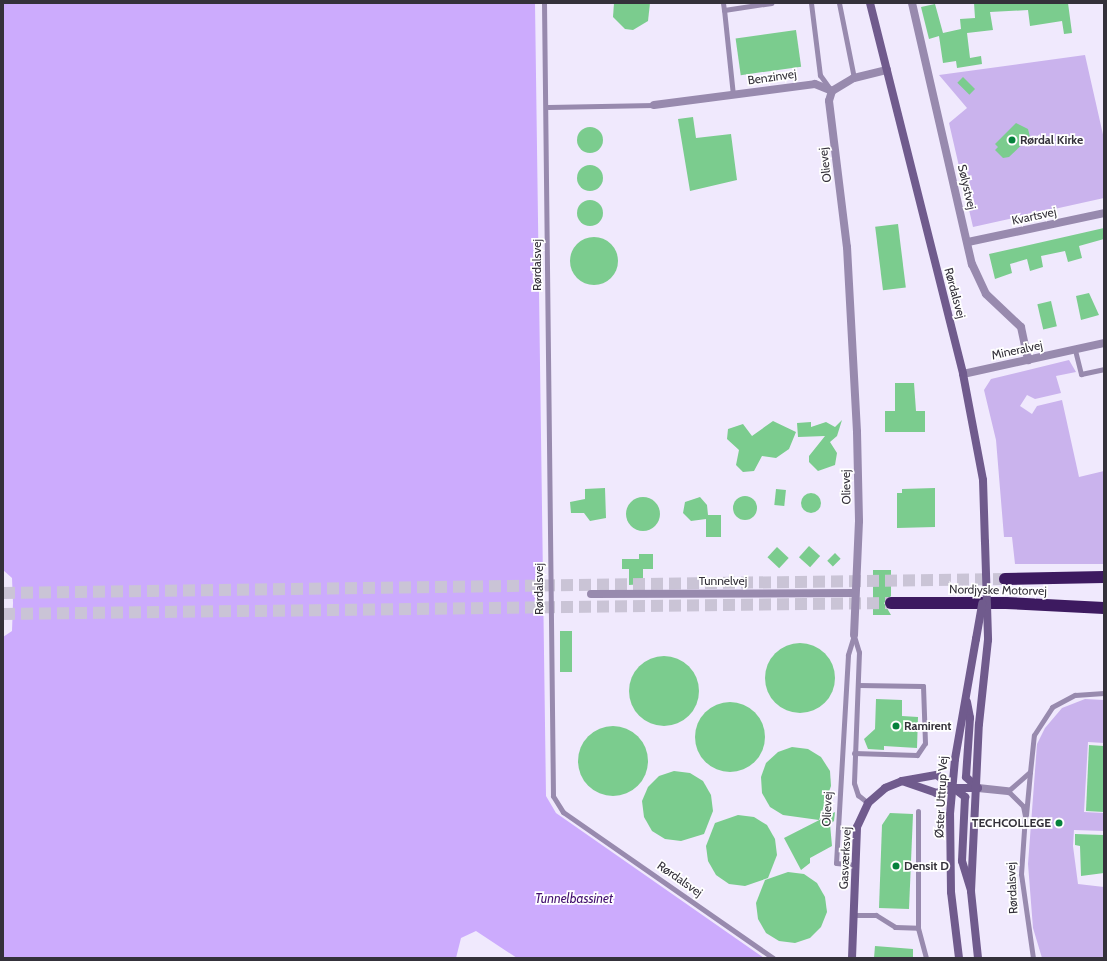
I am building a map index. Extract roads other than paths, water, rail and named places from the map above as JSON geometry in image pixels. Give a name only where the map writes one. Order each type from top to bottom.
[{"type":"highway","name":"Nordjyske Motorvej","points":[[1004,579],[1104,577]]},
{"type":"highway","name":"Nordjyske Motorvej","points":[[891,603],[1006,603],[1104,608]]},
{"type":"street","name":"Rørdalsvej","points":[[870,3],[963,374],[983,480],[985,542],[984,594],[988,640],[979,724],[978,788]]},
{"type":"street","name":"Sølystvej","points":[[912,3],[977,279],[986,294],[1021,328],[1028,360]]},
{"type":"street","points":[[832,91],[854,78],[887,70]]},
{"type":"street","name":"Benzinvej","points":[[654,106],[815,84],[832,91]]},
{"type":"street","name":"Olievej","points":[[832,91],[830,101],[847,246],[856,401],[859,521],[854,635]]},
{"type":"street","name":"Kvartsvej","points":[[968,242],[1104,213]]},
{"type":"street","name":"Mineralvej","points":[[963,374],[1104,343]]},
{"type":"street","name":"Tunnelvej","points":[[591,594],[855,593]]},
{"type":"street","name":"Rørdalsvej","points":[[976,639],[984,594]]},
{"type":"street","name":"Øster Uttrup Vej","points":[[959,958],[951,892],[953,788],[976,639]]},
{"type":"street","points":[[966,700],[970,718],[966,777],[978,788]]},
{"type":"street","name":"Gasværksvej","points":[[852,958],[858,827],[868,803],[885,788],[902,781],[937,775],[965,797],[962,861],[971,891]]},
{"type":"street","points":[[902,781],[936,793],[953,788],[978,788],[1008,791]]},
{"type":"street","points":[[978,788],[971,891],[978,958]]},
{"type":"lane","name":"Rørdalsvej","points":[[544,3],[548,107],[553,796],[563,812],[774,958]]},
{"type":"lane","points":[[723,3],[733,95]]},
{"type":"lane","points":[[724,10],[769,3]]},
{"type":"lane","points":[[811,3],[820,76],[832,91]]},
{"type":"lane","points":[[839,3],[854,78]]},
{"type":"lane","points":[[548,107],[654,106]]},
{"type":"lane","points":[[1075,350],[1081,374],[1104,369]]},
{"type":"lane","points":[[854,635],[859,652],[854,783],[858,795],[868,803]]},
{"type":"lane","name":"Olievej","points":[[854,635],[848,655],[836,863],[856,865]]},
{"type":"lane","points":[[854,753],[917,755],[925,743],[923,686],[858,685]]},
{"type":"lane","name":"Rørdalsvej","points":[[1033,958],[1021,874],[1025,816],[1034,735],[1044,716],[1062,700],[1075,695],[1104,693]]},
{"type":"lane","points":[[1025,816],[1023,806],[1008,791],[1030,772]]},
{"type":"lane","points":[[918,811],[918,928],[926,958]]},
{"type":"lane","points":[[854,915],[876,915],[895,927],[918,928]]},
{"type":"water","name":"Tunnelbassinet","points":[[3,3],[535,3],[546,796],[556,813],[764,958],[517,958],[476,931],[461,938],[456,958],[3,958],[3,637],[12,631],[13,603],[12,578],[3,570]]},
{"type":"tunnel","points":[[3,593],[1005,579]]},
{"type":"tunnel","points":[[3,614],[891,603]]},
{"type":"place","name":"Rørdal Kirke","points":[[1012,140]]},
{"type":"place","name":"Ramirent","points":[[896,726]]},
{"type":"place","name":"TECHCOLLEGE","points":[[1059,823]]},
{"type":"place","name":"Densit D","points":[[896,866]]}]
